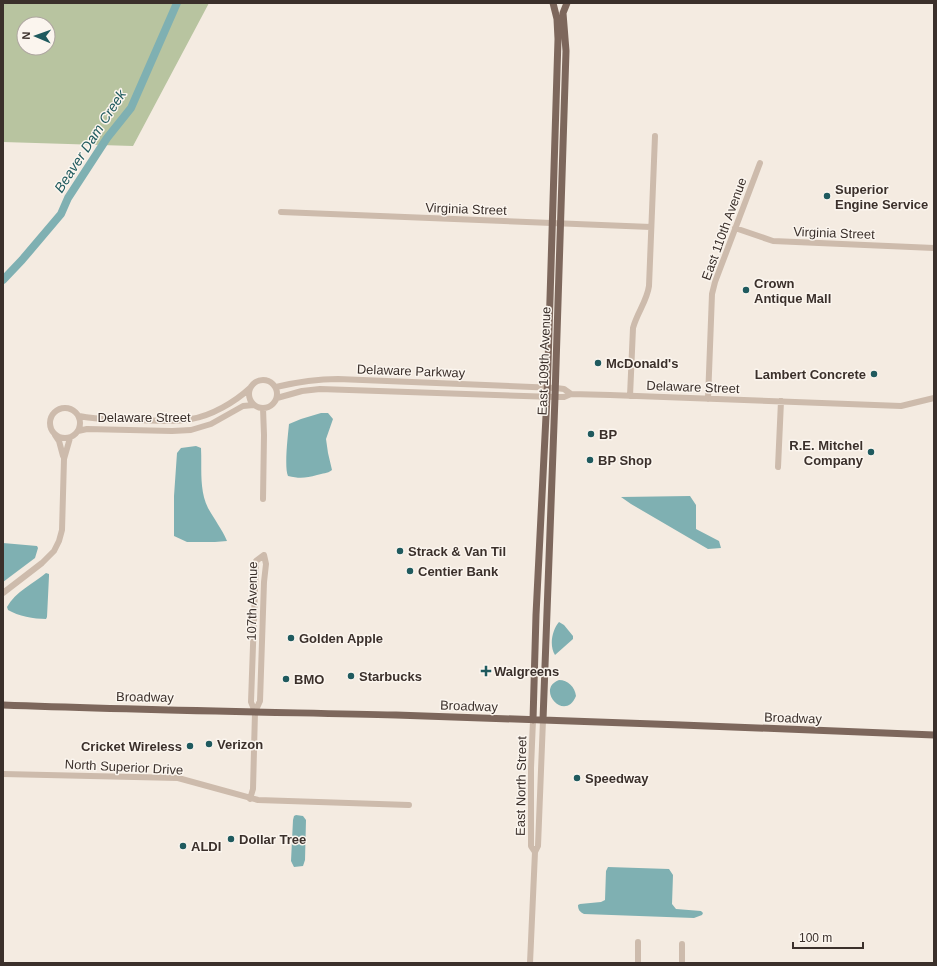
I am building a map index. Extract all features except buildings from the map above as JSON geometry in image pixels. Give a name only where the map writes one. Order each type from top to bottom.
[{"type":"main road","name":"East 109th Avenue","points":[[533,720],[536,616],[547,396],[558,39],[557,19],[553,3]]},
{"type":"main road","name":"East 109th Avenue","points":[[542,720],[556,388],[561,224],[566,51],[563,13],[567,3]]},
{"type":"main road","name":"Broadway","points":[[3,705],[542,720],[934,736]]},
{"type":"street","points":[[630,396],[633,328],[647,295],[649,286],[655,136]]},
{"type":"street","name":"East 110th Avenue","points":[[708,399],[712,294],[715,282],[760,163]]},
{"type":"street","name":"Virginia Street","points":[[281,212],[651,227]]},
{"type":"street","name":"Virginia Street","points":[[735,228],[773,241],[934,248]]},
{"type":"street","name":"Delaware Parkway","points":[[276,387],[319,379],[338,379],[547,388]]},
{"type":"street","points":[[265,380],[276,387],[276,398],[271,405],[263,408],[254,405],[249,397],[250,388],[256,381],[265,380]]},
{"type":"street","name":"Delaware Street","points":[[79,416],[94,419],[167,421],[191,419],[227,405],[240,397],[250,388]]},
{"type":"street","name":"Delaware Street","points":[[547,388],[564,389],[571,394]]},
{"type":"street","name":"Delaware Parkway","points":[[276,398],[302,391],[320,389],[547,396]]},
{"type":"street","name":"Delaware Street","points":[[547,396],[564,397],[571,394],[901,406],[934,398]]},
{"type":"street","points":[[778,467],[781,401]]},
{"type":"street","name":"Delaware Street","points":[[78,431],[87,429],[191,430],[211,424],[243,406],[254,405]]},
{"type":"street","points":[[4,593],[42,563],[54,551],[59,541],[62,530],[64,459],[62,449],[52,432],[49,422],[50,417],[56,410],[61,408],[71,409],[79,416],[80,426],[78,431],[70,438],[64,459]]},
{"type":"street","points":[[262,498],[264,435],[263,408]]},
{"type":"street","points":[[55,435],[70,438]]},
{"type":"street","name":"107th Avenue","points":[[250,799],[253,789],[255,712],[260,701],[264,582],[266,564],[264,555],[256,561],[251,702],[255,712]]},
{"type":"street","name":"East North Street","points":[[533,720],[531,768],[531,846],[535,852]]},
{"type":"street","name":"East North Street","points":[[530,963],[535,852],[538,846],[542,720]]},
{"type":"street","name":"North Superior Drive","points":[[3,774],[178,778],[258,800],[409,805]]},
{"type":"street","points":[[638,942],[638,963]]},
{"type":"street","points":[[682,944],[682,963]]},
{"type":"green space","points":[[3,3],[209,3],[133,146],[3,142]]},
{"type":"water","points":[[321,413],[328,413],[333,419],[326,439],[332,470],[327,473],[306,477],[296,478],[288,476],[286,458],[289,424]]},
{"type":"water","points":[[196,446],[201,448],[202,486],[205,501],[227,541],[187,542],[174,536],[174,496],[177,453],[181,448]]},
{"type":"water","points":[[690,496],[696,505],[696,529],[719,541],[721,548],[708,549],[621,497]]},
{"type":"water","points":[[3,543],[37,546],[38,548],[35,558],[3,582]]},
{"type":"water","points":[[46,573],[49,574],[49,576],[46,619],[26,617],[8,610],[7,607],[15,597]]},
{"type":"water","points":[[559,622],[564,625],[573,636],[573,639],[555,655],[552,647],[552,638]]},
{"type":"water","points":[[559,680],[565,681],[573,687],[576,696],[571,703],[565,706],[554,702],[551,696],[550,690],[552,684]]},
{"type":"water","points":[[294,816],[303,816],[306,820],[305,860],[303,866],[294,867],[291,861],[293,820]]},
{"type":"water","points":[[608,867],[669,869],[673,875],[672,904],[676,909],[701,911],[703,913],[702,915],[694,918],[584,914],[578,908],[578,905],[601,902],[605,900],[606,871]]},
{"type":"waterway","name":"Beaver Dam Creek","points":[[3,280],[61,214],[68,198],[107,138],[131,108],[177,3]]},
{"type":"place","name":"Superior Engine Service","points":[[827,196]]},
{"type":"place","name":"Crown Antique Mall","points":[[746,290]]},
{"type":"place","name":"McDonald's","points":[[598,363]]},
{"type":"place","name":"Lambert Concrete","points":[[874,374]]},
{"type":"place","name":"BP","points":[[591,434]]},
{"type":"place","name":"R.E. Mitchel Company","points":[[871,452]]},
{"type":"place","name":"BP Shop","points":[[590,460]]},
{"type":"place","name":"Strack & Van Til","points":[[400,551]]},
{"type":"place","name":"Centier Bank","points":[[410,571]]},
{"type":"place","name":"Golden Apple","points":[[291,638]]},
{"type":"place","name":"Walgreens","points":[[486,671]]},
{"type":"place","name":"Starbucks","points":[[351,676]]},
{"type":"place","name":"BMO","points":[[286,679]]},
{"type":"place","name":"Verizon","points":[[209,744]]},
{"type":"place","name":"Cricket Wireless","points":[[190,746]]},
{"type":"place","name":"Speedway","points":[[577,778]]},
{"type":"place","name":"Dollar Tree","points":[[231,839]]},
{"type":"place","name":"ALDI","points":[[183,846]]}]
